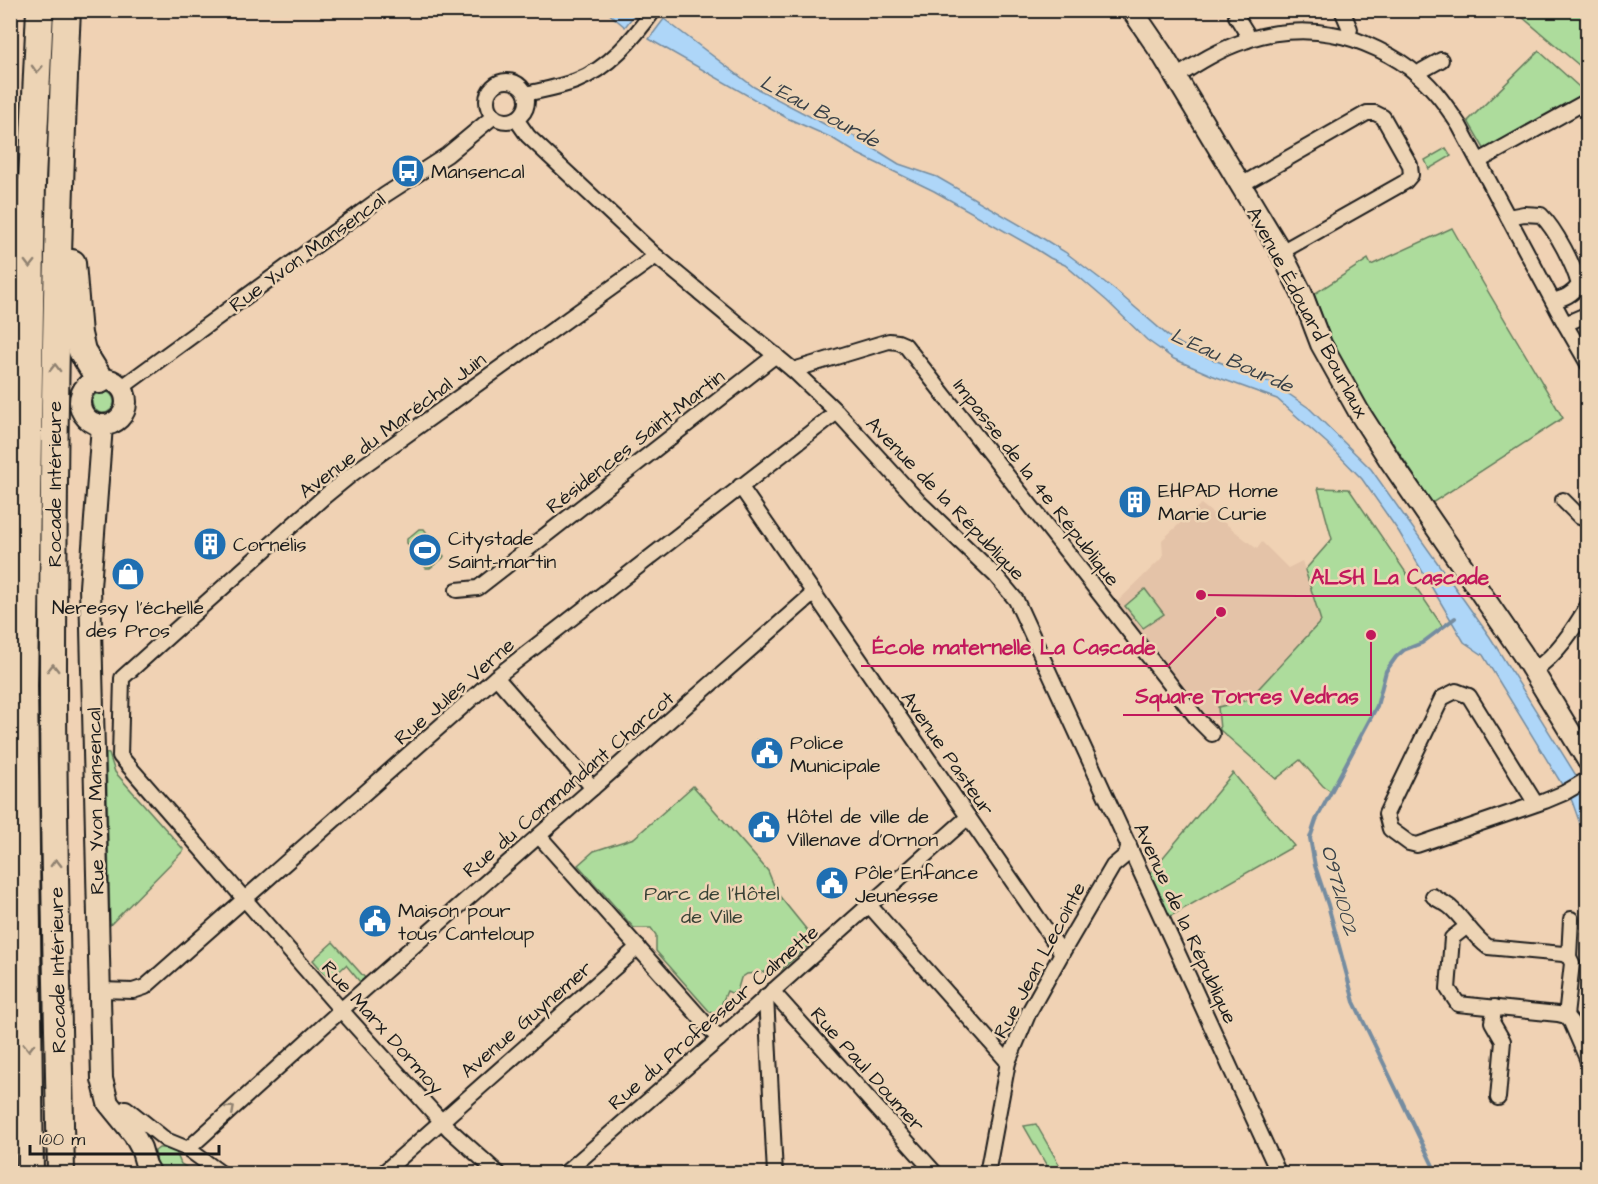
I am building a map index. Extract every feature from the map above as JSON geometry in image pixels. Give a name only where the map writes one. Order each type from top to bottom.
[{"type":"highway","points":[[30,1173],[24,686],[32,181],[40,10]]},
{"type":"highway","name":"Rocade Intérieure","points":[[61,1173],[53,684],[55,392],[60,154],[67,10]]},
{"type":"highway","points":[[60,154],[71,227],[78,334],[82,351],[92,369],[110,384]]},
{"type":"highway","points":[[10,654],[14,550],[28,431]]},
{"type":"street","points":[[526,93],[577,80],[596,70],[631,40],[654,10]]},
{"type":"street","name":"Avenue Édouard Bourlaux","points":[[1132,10],[1176,77],[1281,252],[1302,294],[1321,344],[1359,411],[1390,462],[1534,670],[1587,761]]},
{"type":"street","points":[[1342,10],[1350,29],[1347,37]]},
{"type":"street","points":[[1236,16],[1248,40]]},
{"type":"street","points":[[1176,77],[1207,58],[1248,40],[1294,32],[1330,33],[1347,37],[1394,58],[1418,75],[1439,96],[1459,125],[1587,364]]},
{"type":"street","points":[[1418,75],[1441,60]]},
{"type":"street","points":[[505,80],[512,81],[523,88],[526,93],[525,111],[516,119],[504,121],[494,116],[487,105],[487,98],[493,86],[505,80]]},
{"type":"street","points":[[1479,161],[1587,101]]},
{"type":"street","points":[[1241,185],[1367,113],[1375,113],[1383,117],[1410,165],[1411,175],[1405,182],[1281,252]]},
{"type":"street","name":"Rue Yvon Mansencal","points":[[110,384],[447,155],[494,116]]},
{"type":"street","name":"Avenue de la République","points":[[516,119],[528,136],[656,256],[776,355],[837,412],[920,503],[996,576],[1016,600],[1279,1173]]},
{"type":"street","points":[[1508,217],[1524,214],[1541,215],[1549,223],[1576,272],[1579,285],[1574,292],[1553,302]]},
{"type":"street","name":"Avenue du Maréchal Juin","points":[[245,899],[120,756],[122,678],[352,474],[656,256]]},
{"type":"street","points":[[1565,324],[1587,314]]},
{"type":"street","name":"Impasse de la 4e République","points":[[793,370],[889,341],[905,345],[1199,721],[1212,734]]},
{"type":"street","name":"Résidences Saint-Martin","points":[[457,590],[478,588],[776,355]]},
{"type":"street","points":[[93,382],[110,384],[125,395],[125,409],[116,421],[102,425],[95,423],[88,419],[81,407],[83,392],[93,382]]},
{"type":"street","name":"Rue Jules Verne","points":[[100,990],[133,990],[145,987],[496,677],[837,412]]},
{"type":"street","name":"Rue Yvon Mansencal","points":[[102,425],[90,587],[102,1080],[108,1103],[134,1135],[146,1165]]},
{"type":"street","name":"Avenue Pasteur","points":[[740,486],[1062,953]]},
{"type":"street","points":[[1563,500],[1580,517],[1587,520]]},
{"type":"street","name":"Rue du Commandant Charcot","points":[[188,1149],[341,1010],[814,593]]},
{"type":"street","points":[[1534,670],[1546,662],[1583,623],[1587,605]]},
{"type":"street","points":[[496,677],[593,788]]},
{"type":"street","points":[[1536,804],[1469,696],[1456,691],[1442,698],[1386,814],[1390,829],[1409,843],[1417,845],[1536,804],[1564,793],[1584,781]]},
{"type":"street","name":"Rue du Professeur Calmette","points":[[564,1173],[719,1039],[968,817]]},
{"type":"street","points":[[539,836],[719,1039]]},
{"type":"street","name":"Rue Jean Lecointe","points":[[987,1173],[1008,1062],[1029,1012],[1113,866],[1126,855],[1129,845]]},
{"type":"street","points":[[1432,896],[1449,907],[1480,942],[1488,947],[1563,954],[1569,957]]},
{"type":"street","name":"Rue Marx Dormoy","points":[[245,899],[441,1121],[500,1173]]},
{"type":"street","points":[[869,905],[1008,1062]]},
{"type":"street","points":[[1566,1016],[1572,963],[1569,957],[1571,919]]},
{"type":"street","points":[[1466,927],[1452,939],[1448,989],[1458,1004],[1566,1016],[1571,1022],[1587,1061]]},
{"type":"street","name":"Avenue Guynemer","points":[[382,1173],[638,947]]},
{"type":"street","points":[[769,994],[775,1173]]},
{"type":"street","name":"Rue Paul Doumer","points":[[769,994],[936,1173]]},
{"type":"street","points":[[1495,1007],[1492,1022],[1503,1041],[1498,1098]]},
{"type":"street","points":[[126,1108],[166,1140],[188,1149],[222,1173]]},
{"type":"street","points":[[146,1165],[152,1143],[166,1140]]},
{"type":"shaded area","points":[[1201,504],[1257,549],[1262,542],[1288,568],[1302,561],[1321,621],[1248,700],[1218,706],[1219,720],[1210,719],[1116,603],[1163,557],[1162,540]]},
{"type":"green space","points":[[1515,11],[1587,11],[1587,72]]},
{"type":"green space","points":[[1539,51],[1587,94],[1486,152],[1468,121]]},
{"type":"green space","points":[[1446,148],[1451,156],[1429,169],[1425,160]]},
{"type":"green space","points":[[1452,228],[1563,418],[1432,503],[1385,431],[1381,432],[1358,393],[1331,339],[1314,294],[1368,259],[1371,265]]},
{"type":"green space","points":[[103,391],[111,394],[114,402],[111,410],[103,413],[95,410],[92,402],[95,394]]},
{"type":"green space","points":[[1318,488],[1349,489],[1443,627],[1422,643],[1404,650],[1386,671],[1377,706],[1332,792],[1323,786],[1300,760],[1276,779],[1220,730],[1218,707],[1248,700],[1321,621],[1305,570],[1332,539]]},
{"type":"green space","name":"Citystade Saint-martin","points":[[419,529],[424,529],[444,556],[430,568],[426,568],[407,543],[407,539]]},
{"type":"green space","points":[[1145,589],[1164,614],[1143,628],[1125,606]]},
{"type":"green space","points":[[106,753],[109,754],[115,772],[184,850],[110,925]]},
{"type":"green space","points":[[1233,773],[1294,846],[1169,917],[1150,873]]},
{"type":"green space","name":"Parc de l'Hôtel de Ville","points":[[693,786],[768,871],[777,893],[815,940],[781,970],[747,974],[741,978],[736,995],[727,991],[722,1003],[733,1009],[723,1015],[710,1012],[656,951],[656,935],[651,928],[634,928],[578,865],[594,851],[634,838]]},
{"type":"green space","points":[[333,942],[365,978],[360,982],[346,965],[330,980],[313,960]]},
{"type":"green space","points":[[1036,1124],[1064,1173],[1051,1173],[1024,1126]]},
{"type":"green space","points":[[159,1148],[176,1152],[181,1164],[195,1173],[162,1173],[155,1154]]},
{"type":"water","points":[[606,11],[637,11],[625,27]]},
{"type":"water","points":[[664,19],[754,87],[828,126],[852,135],[899,164],[937,177],[1065,252],[1115,290],[1173,340],[1202,355],[1274,384],[1309,408],[1371,469],[1490,637],[1577,777],[1587,804],[1587,844],[1572,801],[1483,655],[1464,642],[1399,532],[1362,479],[1327,443],[1277,399],[1174,359],[1147,340],[1065,265],[934,191],[858,154],[832,138],[787,118],[649,39]]},
{"type":"waterway","name":"L'Eau Bourde","points":[[627,10],[641,20]]},
{"type":"waterway","name":"O9721002","points":[[1437,1174],[1354,1002],[1315,866],[1310,838],[1316,820],[1377,706],[1386,671],[1404,650],[1422,643],[1455,618]]},
{"type":"place","name":"Mansencal","points":[[408,171]]},
{"type":"place","name":"EHPAD Home Marie Curie","points":[[1135,502]]},
{"type":"place","name":"Cornelis","points":[[210,544]]},
{"type":"place","name":"Citystade Saint-martin","points":[[425,550]]},
{"type":"place","name":"Neressy l'échelle des Pros","points":[[128,574]]},
{"type":"place","name":"ALSH La Cascade","points":[[1201,595]]},
{"type":"place","name":"École maternelle La Cascade","points":[[1221,612]]},
{"type":"place","name":"Square Torres Vedras","points":[[1371,635]]},
{"type":"place","name":"Police Municipale","points":[[767,753]]},
{"type":"place","name":"Hôtel de ville de Villenave d'Ornon","points":[[764,827]]},
{"type":"place","name":"Pôle Enfance Jeunesse","points":[[832,883]]},
{"type":"place","name":"Maison pour tous Canteloup","points":[[375,921]]}]
